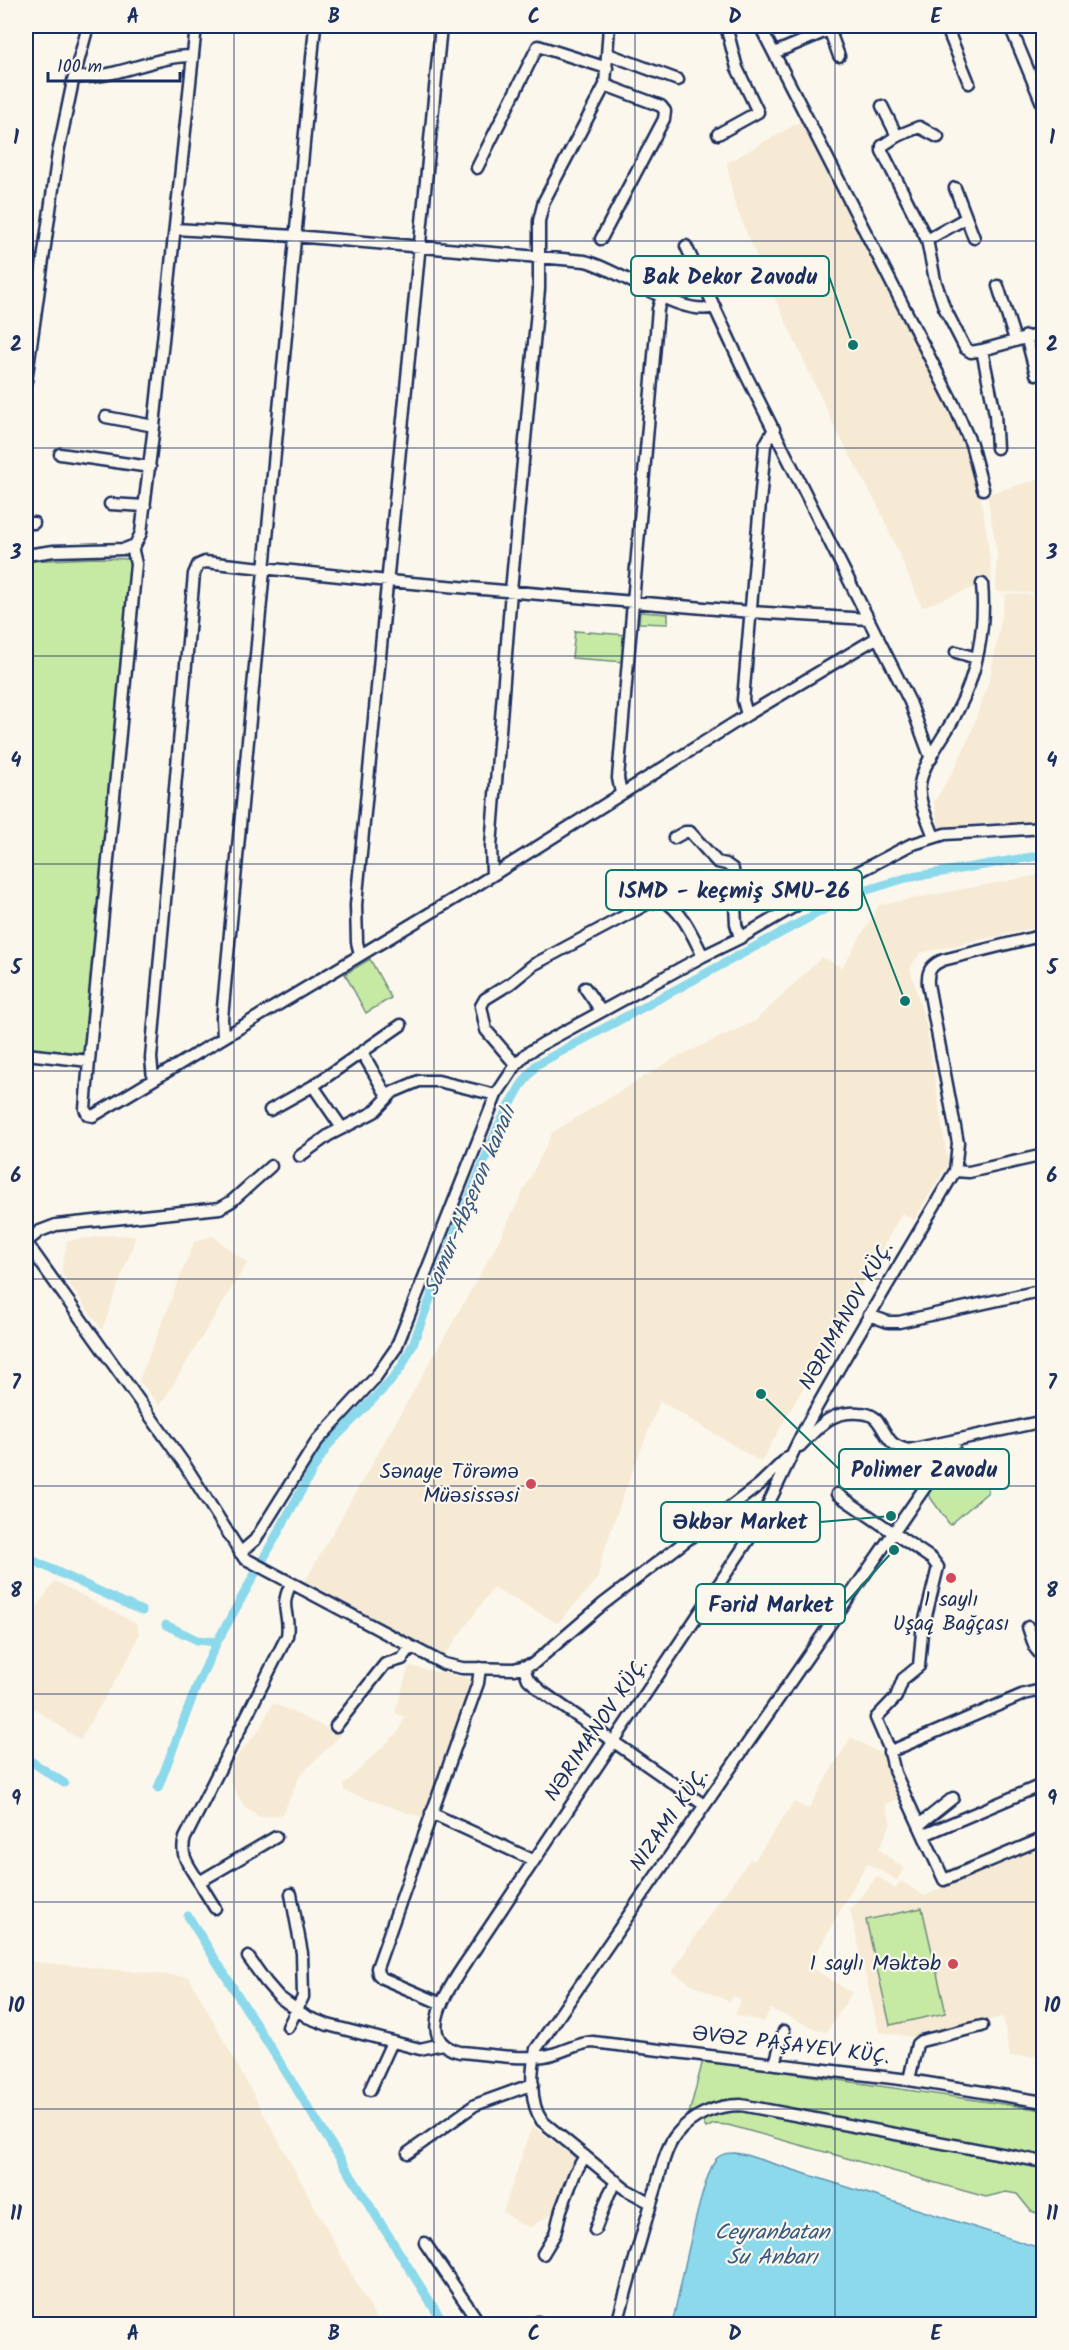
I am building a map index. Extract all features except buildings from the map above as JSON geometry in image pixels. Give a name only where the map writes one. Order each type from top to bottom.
[{"type":"street","points":[[26,381],[30,314],[58,153],[74,77],[88,26]]},
{"type":"street","points":[[26,555],[132,547],[139,540],[150,467],[196,26]]},
{"type":"street","points":[[223,1037],[222,1018],[315,26]]},
{"type":"street","points":[[360,955],[357,942],[356,905],[441,26]]},
{"type":"street","points":[[492,874],[492,846],[512,591],[539,289],[540,210],[605,85],[609,26]]},
{"type":"street","points":[[718,134],[758,112],[737,68],[726,26]]},
{"type":"street","points":[[760,26],[954,405],[971,444],[983,489]]},
{"type":"street","points":[[878,26],[884,26]]},
{"type":"street","points":[[946,26],[969,83]]},
{"type":"street","points":[[1010,26],[1044,108]]},
{"type":"street","points":[[774,53],[829,28],[839,56]]},
{"type":"street","points":[[477,168],[538,46],[607,68]]},
{"type":"street","points":[[608,54],[678,80]]},
{"type":"street","points":[[74,77],[89,77],[175,57],[192,56]]},
{"type":"street","points":[[601,239],[664,119],[665,111],[661,106],[605,85]]},
{"type":"street","points":[[882,106],[897,136]]},
{"type":"street","points":[[938,137],[919,128],[884,143],[882,151],[927,240],[935,280],[944,307],[965,348],[971,352],[982,350],[1044,333]]},
{"type":"street","points":[[955,188],[974,238]]},
{"type":"street","points":[[927,240],[966,218]]},
{"type":"street","points":[[175,229],[295,236],[419,248],[539,256],[601,265],[662,296],[701,310],[715,307]]},
{"type":"street","points":[[686,246],[746,375],[910,702],[931,759]]},
{"type":"street","points":[[998,286],[1035,374]]},
{"type":"street","points":[[621,793],[618,778],[658,309],[662,296]]},
{"type":"street","points":[[982,350],[995,414],[997,448]]},
{"type":"street","points":[[106,417],[154,426]]},
{"type":"street","points":[[747,715],[743,700],[765,445],[774,429]]},
{"type":"street","points":[[60,454],[150,467]]},
{"type":"street","points":[[110,504],[145,506]]},
{"type":"street","points":[[132,547],[136,564],[85,1109],[88,1115],[93,1116],[878,637]]},
{"type":"street","points":[[153,1079],[151,1058],[194,574],[198,565],[205,562],[388,581],[634,600],[752,612],[868,619]]},
{"type":"street","points":[[934,837],[919,787],[931,759],[957,713],[969,683],[983,620],[982,584]]},
{"type":"street","points":[[956,652],[976,658]]},
{"type":"street","points":[[240,1553],[255,1540],[317,1441],[375,1378],[396,1348],[496,1095],[526,1054],[910,844],[945,834],[1044,828]]},
{"type":"street","points":[[674,838],[690,832],[717,862],[733,869],[736,924],[740,939]]},
{"type":"street","points":[[516,1065],[486,1030],[481,1006],[485,999],[511,983],[533,965],[647,904],[663,900],[673,906],[682,916],[703,956]]},
{"type":"street","name":"NƏRIMANOV KÜÇ.","points":[[442,2044],[437,2037],[436,2028],[442,2004],[533,1860],[751,1536],[772,1499],[808,1422],[955,1171],[958,1143],[927,975],[935,963],[943,960],[1044,936]]},
{"type":"street","points":[[585,988],[601,1011]]},
{"type":"street","points":[[270,1110],[313,1086],[401,1025]]},
{"type":"street","points":[[362,1052],[387,1096]]},
{"type":"street","points":[[26,1054],[89,1061]]},
{"type":"street","points":[[300,1156],[313,1145],[374,1112],[387,1096],[419,1081],[427,1079],[457,1088],[496,1095]]},
{"type":"street","points":[[313,1086],[342,1128]]},
{"type":"street","points":[[955,1171],[969,1172],[1044,1155]]},
{"type":"street","points":[[271,1166],[231,1202],[220,1208],[56,1225],[26,1242],[197,1483],[240,1553],[249,1563],[444,1664],[480,1668],[524,1668],[533,1664],[603,1604],[759,1485],[835,1415],[847,1412],[872,1416],[879,1422],[889,1441],[909,1450],[1044,1421]]},
{"type":"street","points":[[869,1315],[888,1322],[899,1322],[1044,1290]]},
{"type":"street","name":"NIZAMI KÜÇ.","points":[[651,2203],[637,2197],[542,2121],[534,2106],[534,2057],[547,2032],[957,1441]]},
{"type":"street","points":[[837,1494],[932,1558],[938,1567],[922,1632],[919,1666],[906,1676],[896,1697],[876,1718],[895,1773],[944,1880],[1044,1838]]},
{"type":"street","points":[[215,1908],[183,1855],[182,1847],[287,1636],[288,1624],[284,1602],[291,1584]]},
{"type":"street","points":[[1028,1627],[1035,1648],[1044,1659]]},
{"type":"street","points":[[336,1726],[386,1664],[402,1659],[410,1648]]},
{"type":"street","points":[[442,2004],[382,1978],[377,1968],[478,1683],[480,1668]]},
{"type":"street","points":[[524,1668],[528,1679],[542,1691],[704,1805]]},
{"type":"street","points":[[889,1752],[1024,1694],[1044,1692]]},
{"type":"street","points":[[921,1830],[1044,1784]]},
{"type":"street","points":[[921,1830],[953,1798]]},
{"type":"street","points":[[431,1813],[533,1860]]},
{"type":"street","points":[[199,1882],[276,1837]]},
{"type":"street","points":[[288,2027],[303,1997],[303,1969],[291,1894]]},
{"type":"street","points":[[248,1957],[279,1997],[307,2017],[328,2025],[420,2049],[442,2044],[460,2052],[534,2057]]},
{"type":"street","points":[[909,2080],[917,2044],[921,2041],[982,2026]]},
{"type":"street","points":[[775,2064],[784,2031]]},
{"type":"street","points":[[370,2090],[392,2042]]},
{"type":"street","name":"ƏVƏZ PAŞAYEV KÜÇ.","points":[[534,2057],[554,2054],[575,2045],[593,2042],[909,2080],[1044,2102]]},
{"type":"street","points":[[408,2153],[475,2105],[533,2084]]},
{"type":"street","points":[[617,2325],[667,2152],[676,2136],[698,2116],[711,2109],[731,2105],[1044,2162]]},
{"type":"street","points":[[543,2254],[555,2234],[564,2200],[585,2156]]},
{"type":"street","points":[[595,2230],[616,2181]]},
{"type":"street","points":[[425,2243],[480,2325]]},
{"type":"shaded area","points":[[801,121],[965,437],[978,484],[992,581],[922,607],[877,504],[837,432],[762,270],[734,202],[727,163]]},
{"type":"shaded area","points":[[1043,478],[1043,593],[996,592],[997,554],[987,494]]},
{"type":"shaded area","points":[[1006,594],[1043,595],[1043,822],[1019,825],[939,827],[934,802],[955,768],[971,733],[990,678]]},
{"type":"shaded area","points":[[1043,874],[1043,926],[920,953],[910,968],[927,1029],[948,1164],[914,1220],[902,1213],[761,1462],[660,1401],[624,1493],[603,1554],[597,1580],[558,1623],[493,1588],[444,1656],[305,1581],[494,1250],[553,1132],[673,1059],[755,1021],[822,957],[842,968],[879,905]]},
{"type":"shaded area","points":[[110,1235],[136,1236],[102,1330],[61,1272],[67,1241]]},
{"type":"shaded area","points":[[213,1236],[247,1263],[160,1406],[139,1381],[194,1242]]},
{"type":"shaded area","points":[[55,1581],[137,1624],[139,1635],[129,1657],[80,1740],[26,1703],[26,1622]]},
{"type":"shaded area","points":[[409,1666],[472,1679],[426,1819],[344,1791],[343,1785],[399,1731],[405,1717],[395,1713]]},
{"type":"shaded area","points":[[273,1703],[341,1735],[300,1775],[283,1814],[260,1817],[245,1808],[230,1781],[232,1762],[259,1730]]},
{"type":"shaded area","points":[[851,1737],[883,1755],[901,1798],[885,1804],[891,1823],[879,1849],[904,1869],[897,1880],[867,1863],[809,1966],[852,1993],[826,2033],[770,2009],[764,2022],[735,2015],[741,1999],[733,1996],[730,2002],[695,1986],[672,1972],[707,1918],[750,1859],[754,1861],[794,1802],[808,1809]]},
{"type":"shaded area","name":"1 saylı Məktəb","points":[[1043,1844],[1043,2056],[1010,2057],[1003,2017],[913,2037],[879,2032],[850,1910],[877,1876],[895,1889],[901,1881],[924,1896]]},
{"type":"shaded area","points":[[26,1961],[189,1977],[379,2324],[26,2324]]},
{"type":"shaded area","points":[[532,2126],[575,2158],[555,2211],[531,2227],[520,2224],[503,2212]]},
{"type":"green space","points":[[133,559],[86,1054],[55,1054],[26,1050],[26,561]]},
{"type":"green space","points":[[640,612],[668,614],[668,624],[639,623]]},
{"type":"green space","points":[[575,631],[627,635],[625,662],[572,658]]},
{"type":"green space","points":[[370,959],[391,998],[366,1013],[345,974]]},
{"type":"green space","points":[[983,1463],[988,1492],[950,1525],[927,1493],[949,1464],[957,1466]]},
{"type":"green space","points":[[922,1908],[946,2013],[890,2025],[866,1920]]},
{"type":"green space","points":[[703,2060],[1043,2110],[1043,2156],[735,2099],[722,2100],[689,2114]]},
{"type":"green space","points":[[741,2110],[1043,2169],[1043,2215],[1031,2211],[1017,2194],[1006,2192],[986,2197],[728,2125],[714,2124],[706,2128],[702,2120],[727,2111]]},
{"type":"water","name":"Ceyranbatan Su Anbarı","points":[[735,2153],[1043,2249],[1043,2324],[672,2324],[698,2210],[711,2168],[719,2156]]},
{"type":"waterway","name":"Samur-Abşeron kanalı","points":[[158,1788],[196,1688],[217,1642],[315,1466],[329,1444],[390,1382],[402,1366],[413,1344],[499,1125],[520,1087],[536,1065],[851,895],[906,878],[1044,855]]},
{"type":"waterway","points":[[26,1565],[34,1561],[142,1611]]},
{"type":"waterway","points":[[166,1625],[197,1640],[217,1642]]},
{"type":"waterway","name":"Samur-Abşeron kanalı","points":[[26,1758],[64,1783]]},
{"type":"waterway","points":[[188,1916],[444,2324]]},
{"type":"place","name":"Bak Dekor Zavodu","points":[[853,345]]},
{"type":"place","name":"ISMD - keçmiş SMU-26","points":[[905,1001]]},
{"type":"place","name":"Polimer Zavodu","points":[[761,1394]]},
{"type":"place","name":"Sənaye Törəmə Müəsissəsi","points":[[531,1484]]},
{"type":"place","name":"Əkbər Market","points":[[891,1516]]},
{"type":"place","name":"Fərid Market","points":[[894,1550]]},
{"type":"place","name":"1 saylı Uşaq Bağçası","points":[[951,1578]]},
{"type":"place","name":"1 saylı Məktəb","points":[[953,1964]]}]
